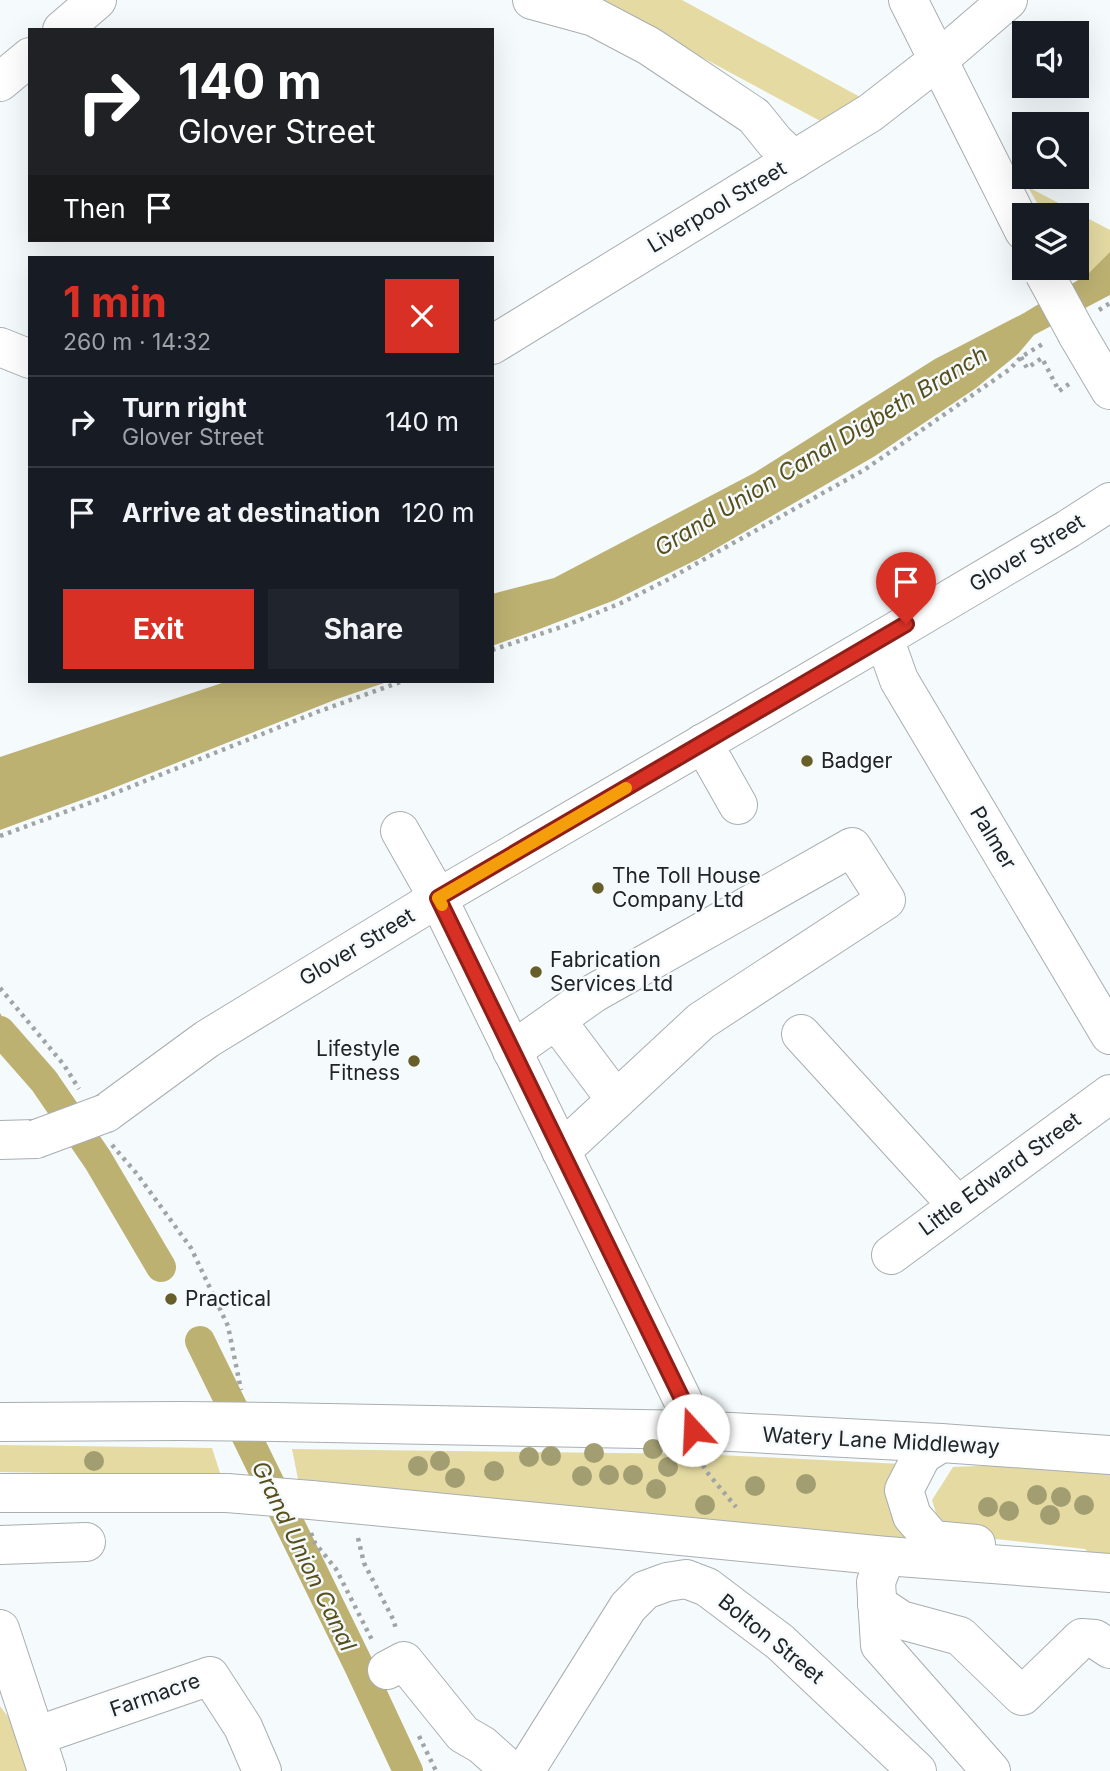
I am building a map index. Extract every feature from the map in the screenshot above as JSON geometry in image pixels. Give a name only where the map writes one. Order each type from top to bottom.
[{"type":"main road","points":[[64,28],[97,0]]},
{"type":"main road","points":[[532,0],[594,17],[649,46],[754,116],[794,160]]},
{"type":"main road","points":[[908,0],[1012,208]]},
{"type":"main road","name":"Liverpool Street","points":[[494,344],[870,113],[937,61],[1008,0]]},
{"type":"main road","points":[[0,82],[28,59]]},
{"type":"main road","points":[[1049,280],[1104,379]]},
{"type":"main road","points":[[0,348],[28,358]]},
{"type":"main road","name":"Glover Street","points":[[18,1140],[99,1116],[207,1039],[438,898],[884,638],[1110,502]]},
{"type":"main road","name":"Palmer","points":[[884,638],[899,680],[1110,1035]]},
{"type":"main road","points":[[703,743],[738,805]]},
{"type":"main road","points":[[400,831],[438,898],[513,1051],[688,1411],[693,1430]]},
{"type":"main road","points":[[513,1051],[605,986],[852,847],[886,900],[701,1020],[561,1151]]},
{"type":"main road","points":[[556,1020],[616,1100]]},
{"type":"main road","points":[[801,1034],[957,1205]]},
{"type":"main road","name":"Little Edward Street","points":[[891,1255],[1110,1094]]},
{"type":"main road","name":"Watery Lane Middleway","points":[[0,1422],[181,1421],[261,1411],[693,1430],[1110,1455]]},
{"type":"main road","points":[[940,1443],[922,1455],[904,1490],[912,1516],[933,1539],[1069,1554],[1102,1572]]},
{"type":"main road","points":[[0,1493],[227,1493],[310,1515],[352,1503],[886,1556],[1102,1572]]},
{"type":"main road","points":[[0,1545],[86,1542]]},
{"type":"main road","points":[[886,1556],[876,1582],[880,1645],[991,1771]]},
{"type":"main road","name":"Bolton Street","points":[[525,1771],[628,1608],[645,1590],[686,1579],[707,1587],[780,1642],[917,1771]]},
{"type":"main road","points":[[877,1604],[901,1620],[960,1636],[1022,1696],[1082,1638],[1095,1639],[1110,1649]]},
{"type":"main road","points":[[0,1629],[42,1753]]},
{"type":"main road","points":[[396,1665],[463,1734],[482,1745],[510,1771]]},
{"type":"main road","name":"Farmacre","points":[[42,1753],[210,1676],[243,1727],[262,1771]]},
{"type":"path","points":[[494,649],[567,625],[621,603],[864,470],[1010,369],[1021,357],[1077,327],[1110,303]]},
{"type":"path","points":[[1021,357],[1027,368],[1042,358],[1059,391],[1104,379]]},
{"type":"path","points":[[0,836],[398,683]]},
{"type":"path","points":[[0,988],[64,1065],[99,1116],[112,1146],[137,1174],[191,1248],[228,1326],[241,1389],[261,1411]]},
{"type":"path","points":[[352,1503],[364,1563],[394,1621],[396,1665]]},
{"type":"path","points":[[310,1515],[315,1543],[336,1569],[396,1665]]},
{"type":"path","points":[[414,1726],[436,1771]]},
{"type":"shaded area","points":[[588,0],[682,0],[862,98],[824,123],[640,24]]},
{"type":"shaded area","points":[[1029,189],[1059,203],[1037,203]]},
{"type":"shaded area","points":[[1089,219],[1110,230],[1110,283],[1089,273]]},
{"type":"shaded area","points":[[0,1445],[212,1448],[221,1476],[0,1472]]},
{"type":"shaded area","points":[[292,1449],[699,1454],[902,1464],[916,1546],[298,1479]]},
{"type":"shaded area","points":[[1002,1465],[1110,1474],[1110,1558],[1093,1558],[1085,1549],[970,1536],[939,1523],[932,1500],[953,1467]]},
{"type":"shaded area","points":[[0,1706],[23,1737],[33,1771],[0,1771]]},
{"type":"water","name":"Grand Union Canal Digbeth Branch","points":[[1110,252],[1110,295],[1034,335],[1018,354],[976,388],[875,456],[698,559],[615,600],[494,645],[494,593],[554,578],[754,473],[935,359],[1024,313],[1078,280],[1089,280],[1089,273]]},
{"type":"water","points":[[222,683],[384,683],[0,830],[0,757]]},
{"type":"water","points":[[0,1013],[39,1077],[0,1044]]},
{"type":"waterway","name":"Grand Union Canal","points":[[0,1031],[44,1081],[98,1160],[161,1267]]},
{"type":"waterway","name":"Grand Union Canal","points":[[200,1341],[408,1771]]},
{"type":"slow traffic","points":[[442,905],[438,898],[626,788]]},
{"type":"place","name":"Badger","points":[[807,761]]},
{"type":"place","name":"The Toll House Company Ltd","points":[[598,888]]},
{"type":"place","name":"Fabrication Services Ltd","points":[[536,972]]},
{"type":"place","name":"Lifestyle Fitness","points":[[414,1061]]},
{"type":"place","name":"Practical","points":[[171,1299]]},
{"type":"route","points":[[693,1430],[688,1411],[438,898],[906,624]]}]
